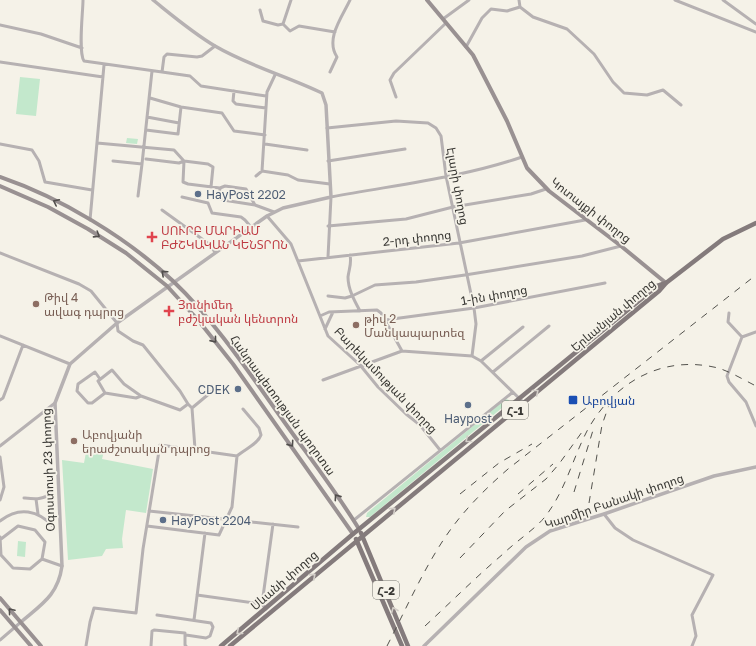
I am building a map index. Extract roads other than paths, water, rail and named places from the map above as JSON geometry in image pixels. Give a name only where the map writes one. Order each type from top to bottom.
[{"type":"main road","name":"Կոտայքի փողոց","points":[[427,0],[472,55],[507,120],[527,168],[546,189],[621,246],[666,283]]},
{"type":"main road","name":"Հանրապետության պողոտա","points":[[0,177],[50,199],[90,220],[130,246],[174,282],[204,315],[240,360],[354,520],[363,535],[408,646]]},
{"type":"main road","name":"Հանրապետության պողոտա","points":[[0,186],[48,207],[88,229],[126,253],[167,286],[198,320],[234,364],[357,540],[402,646]]},
{"type":"main road","name":"Հ-1","points":[[666,283],[723,239],[756,223]]},
{"type":"main road","name":"Երևանյան փողոց","points":[[359,529],[657,286],[666,283]]},
{"type":"main road","name":"Երևանյան փողոց","points":[[363,535],[659,291],[666,283]]},
{"type":"main road","name":"Սևանի փողոց","points":[[222,646],[359,529]]},
{"type":"main road","name":"Սևանի փողոց","points":[[230,646],[363,535]]},
{"type":"main road","points":[[0,598],[41,646]]},
{"type":"main road","points":[[0,610],[31,646]]},
{"type":"street","points":[[83,0],[82,60],[104,65],[190,76],[201,86],[266,96]]},
{"type":"street","points":[[153,0],[187,27],[215,46],[275,75],[322,93],[326,105],[331,197],[328,226],[328,257]]},
{"type":"street","points":[[283,24],[291,0]]},
{"type":"street","points":[[330,72],[337,57],[332,47],[335,32],[350,0]]},
{"type":"street","points":[[396,97],[390,80],[394,73],[445,21],[469,0]]},
{"type":"street","points":[[519,0],[520,7],[533,17],[567,29],[594,54],[613,82],[624,93],[647,96],[663,90],[682,105]]},
{"type":"street","points":[[676,0],[756,32]]},
{"type":"street","points":[[723,0],[756,24]]},
{"type":"street","points":[[466,47],[482,18],[491,9],[507,11],[520,7]]},
{"type":"street","points":[[260,10],[263,21],[278,25],[283,24]]},
{"type":"street","points":[[283,24],[290,31],[299,26],[335,32]]},
{"type":"street","points":[[0,25],[41,34],[82,48]]},
{"type":"street","points":[[162,72],[164,57],[167,54],[197,57],[202,56],[215,46]]},
{"type":"street","points":[[0,62],[103,77]]},
{"type":"street","points":[[90,220],[104,65]]},
{"type":"street","points":[[138,196],[152,71]]},
{"type":"street","points":[[256,176],[262,171],[265,144],[266,96],[275,75]]},
{"type":"street","points":[[234,91],[233,101],[236,104],[266,108]]},
{"type":"street","points":[[150,98],[181,106],[222,112],[234,131],[265,135]]},
{"type":"street","points":[[146,130],[178,134],[181,106]]},
{"type":"street","points":[[147,117],[179,123]]},
{"type":"street","name":"Էլարի փողոց","points":[[327,128],[396,121],[428,123],[436,128],[441,136],[446,176],[465,275],[474,308],[476,324],[472,356]]},
{"type":"street","points":[[97,143],[174,150],[184,161],[183,182],[211,187],[220,188],[225,186],[246,189],[255,205]]},
{"type":"street","points":[[0,144],[32,150],[39,160],[45,182],[92,190]]},
{"type":"street","points":[[265,144],[307,150]]},
{"type":"street","points":[[328,161],[405,149]]},
{"type":"street","points":[[331,197],[446,176],[501,164],[522,157]]},
{"type":"street","points":[[146,158],[179,163],[184,161],[208,164],[213,167],[211,187]]},
{"type":"street","points":[[113,161],[142,164]]},
{"type":"street","points":[[262,171],[288,175],[298,180],[330,184]]},
{"type":"street","points":[[220,188],[219,198],[223,200],[255,205],[274,212]]},
{"type":"street","points":[[328,226],[406,219],[453,207],[531,194],[546,189]]},
{"type":"street","points":[[182,197],[208,203],[212,213],[243,218],[251,227]]},
{"type":"street","name":"Օգոստոսի 23 փողոց","points":[[21,622],[54,592],[60,579],[62,566],[55,403],[70,364],[117,323],[267,216],[292,205],[331,197]]},
{"type":"street","points":[[162,210],[209,244],[215,252]]},
{"type":"street","name":"Բարեկամության փողոց","points":[[267,216],[291,244],[328,336],[360,365],[378,387],[406,414],[420,425],[440,450]]},
{"type":"street","name":"2-րդ փողոց","points":[[298,261],[459,243],[585,220]]},
{"type":"street","points":[[328,296],[345,298],[375,285],[408,283],[465,275],[582,256],[621,246]]},
{"type":"street","points":[[0,253],[79,284],[91,291],[117,323],[118,330],[123,335],[143,346],[180,390],[192,408],[196,449]]},
{"type":"street","points":[[350,255],[351,264],[348,277],[350,290],[360,311]]},
{"type":"street","name":"1-ին փողոց","points":[[385,320],[474,308],[604,283]]},
{"type":"street","points":[[320,316],[333,312],[377,310],[385,320],[402,351]]},
{"type":"street","points":[[325,330],[333,312]]},
{"type":"street","points":[[729,313],[728,322],[742,336]]},
{"type":"street","points":[[493,372],[549,326]]},
{"type":"street","points":[[481,360],[523,327]]},
{"type":"street","points":[[742,336],[756,332]]},
{"type":"street","points":[[0,336],[70,364]]},
{"type":"street","points":[[742,336],[727,376],[728,382],[746,402],[756,426]]},
{"type":"street","points":[[0,400],[23,345]]},
{"type":"street","points":[[323,380],[360,365],[402,351],[472,356],[481,360],[523,402]]},
{"type":"street","points":[[105,393],[98,382],[111,370],[114,370],[124,384],[141,396],[180,410],[188,404]]},
{"type":"street","points":[[100,379],[95,372],[78,384],[76,388],[90,403],[105,393],[136,398],[141,396]]},
{"type":"street","points":[[192,408],[216,388]]},
{"type":"street","points":[[354,520],[513,392]]},
{"type":"street","points":[[0,446],[55,403]]},
{"type":"street","points":[[147,526],[219,535],[232,507],[237,456],[246,448],[258,442],[261,435],[258,428],[244,409]]},
{"type":"street","points":[[86,646],[94,608],[136,613],[149,512],[160,445],[237,456]]},
{"type":"street","points":[[0,457],[4,487],[0,500]]},
{"type":"street","name":"Կարմիր Բանակի փողոց","points":[[424,646],[526,547],[550,531],[714,476],[756,468]]},
{"type":"street","points":[[24,498],[46,498],[51,493]]},
{"type":"street","points":[[36,499],[38,514]]},
{"type":"street","points":[[0,521],[16,511],[38,514],[45,518],[54,527]]},
{"type":"street","points":[[149,512],[298,527]]},
{"type":"street","points":[[604,514],[615,528],[634,540],[713,575],[692,615],[696,636],[692,646]]},
{"type":"street","points":[[262,604],[273,524]]},
{"type":"street","points":[[18,526],[35,530],[45,542],[42,559],[30,569],[13,568],[1,555],[1,538],[18,526]]},
{"type":"street","points":[[194,620],[204,533]]},
{"type":"street","points":[[42,559],[62,566]]},
{"type":"street","points":[[197,595],[262,604],[266,609]]},
{"type":"street","points":[[151,646],[152,631],[154,630],[206,638],[211,635],[213,627],[211,623],[157,615]]},
{"type":"street","points":[[0,640],[21,622]]},
{"type":"street","points":[[186,635],[186,646]]},
{"type":"railway","points":[[387,646],[422,576],[446,536],[467,509],[483,492],[508,469],[756,275]]},
{"type":"railway","points":[[425,626],[544,518],[563,487],[587,431],[598,414],[625,386],[641,376],[659,369],[678,365],[697,365],[718,368],[756,386]]},
{"type":"railway","points":[[589,503],[602,425],[609,405]]},
{"type":"railway","points":[[574,492],[594,427]]},
{"type":"railway","points":[[460,558],[505,511],[546,479],[582,432]]},
{"type":"railway","points":[[460,494],[499,463],[532,444]]},
{"type":"railway","points":[[518,494],[553,464]]},
{"type":"place","name":"HayPost 2202","points":[[198,194]]},
{"type":"place","name":"ՍՈՒՐԲ ՄԱՐԻԱՄ ԲԺՇԿԱԿԱՆ ԿԵՆՏՐՈՆ","points":[[152,237]]},
{"type":"place","name":"Թիվ 4 ավագ դպրոց","points":[[36,304]]},
{"type":"place","name":"Յունիմեդ բժշկական կենտրոն","points":[[169,311]]},
{"type":"place","name":"թիվ 2 Մանկապարտեզ","points":[[356,325]]},
{"type":"place","name":"CDEK","points":[[238,389]]},
{"type":"place","name":"Աբովյան","points":[[573,400]]},
{"type":"place","name":"Haypost","points":[[468,405]]},
{"type":"place","name":"Աբովյանի երաժշտական դպրոց","points":[[74,441]]},
{"type":"place","name":"HayPost 2204","points":[[163,520]]}]
